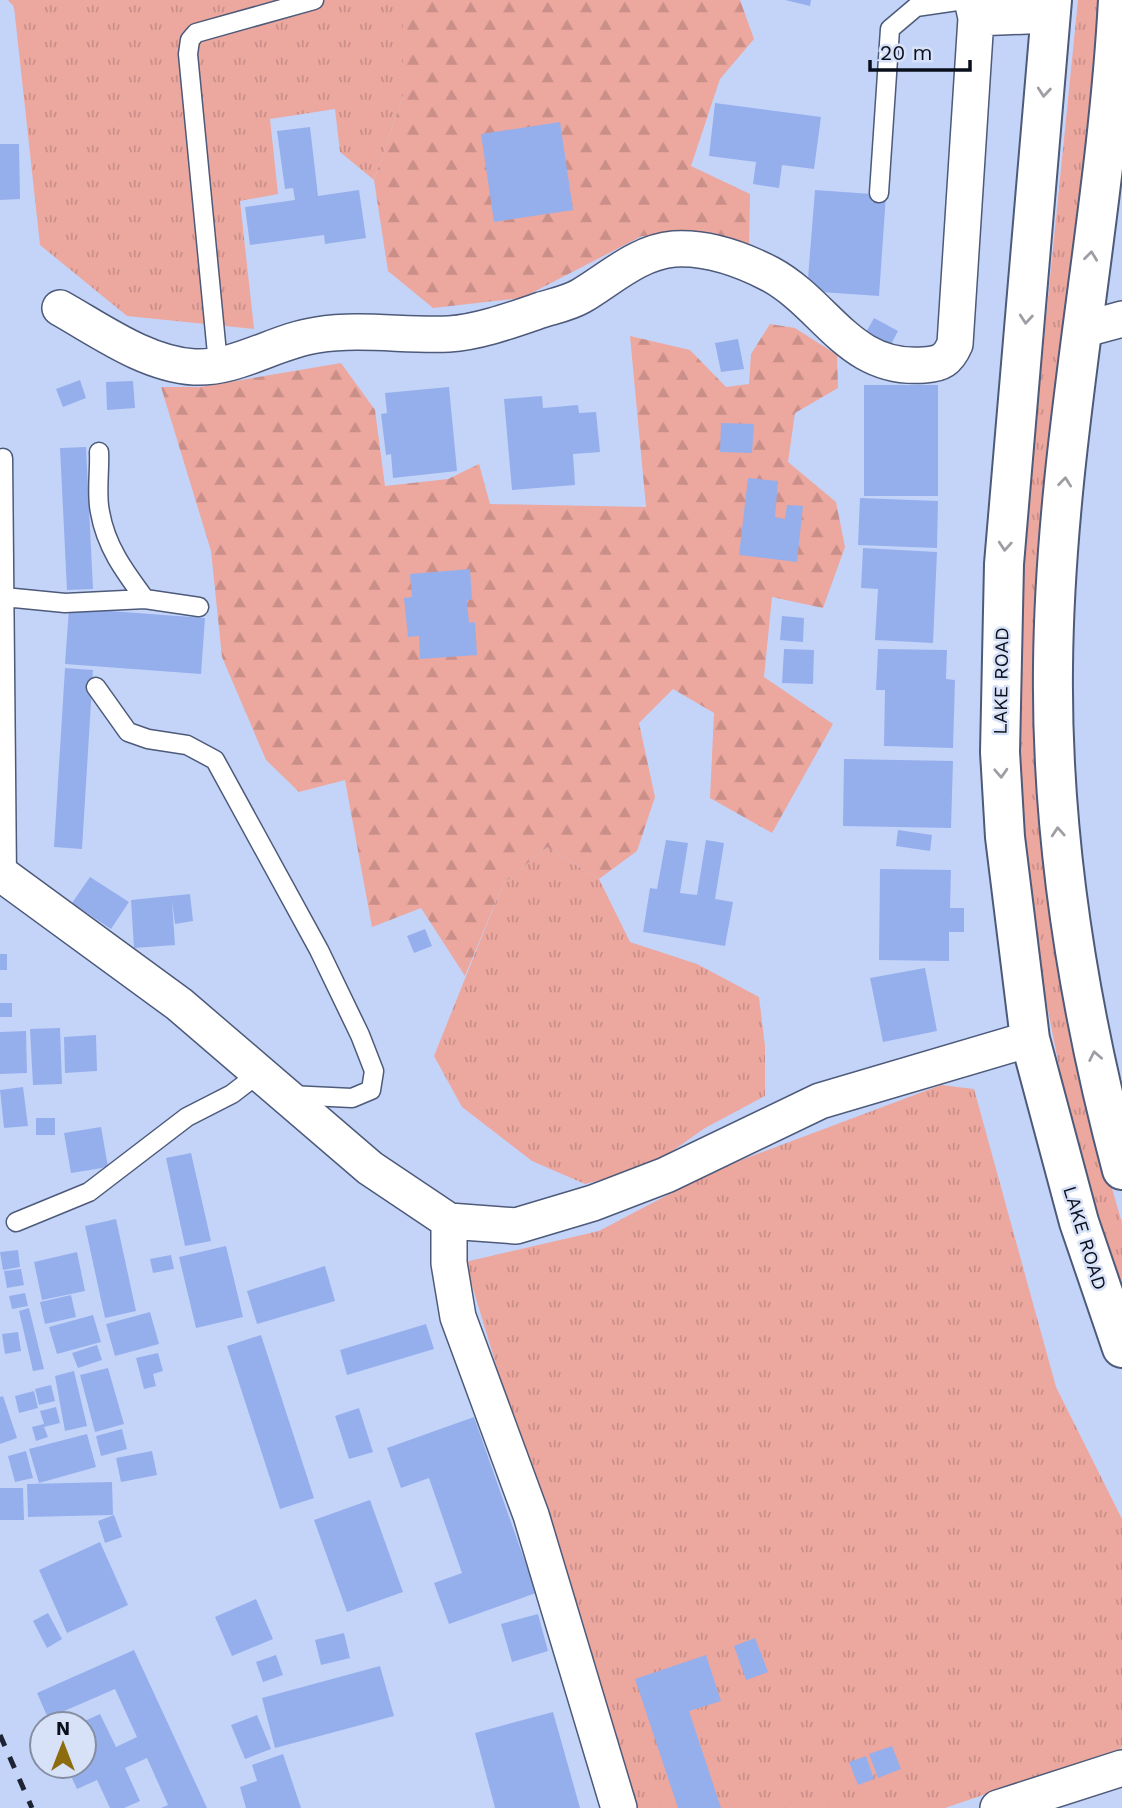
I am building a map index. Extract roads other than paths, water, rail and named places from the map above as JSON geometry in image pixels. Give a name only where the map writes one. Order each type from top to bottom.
[{"type":"main road","name":"LAKE ROAD","points":[[1051,8],[1009,486],[1000,698],[1005,837],[1030,1039],[1079,1222],[1122,1348]]},
{"type":"main road","points":[[1119,19],[1082,330],[1058,575],[1053,664],[1054,765],[1068,919],[1113,1093],[1122,1170]]},
{"type":"street","points":[[60,308],[159,361],[196,367],[243,360],[314,335],[362,331],[451,334],[509,321],[579,297],[634,262],[673,249],[724,253],[772,275],[860,352],[883,363],[911,366],[938,364],[950,356],[955,344],[971,6],[1051,8]]},
{"type":"street","points":[[1082,330],[1122,319]]},
{"type":"street","points":[[4,875],[179,1004],[370,1168],[449,1221],[516,1226],[593,1203],[666,1175],[820,1101],[1030,1039]]},
{"type":"street","points":[[449,1221],[449,1264],[458,1317],[531,1515],[619,1808]]},
{"type":"street","points":[[998,1808],[1122,1768]]},
{"type":"lane","points":[[218,364],[188,54],[190,40],[196,33],[314,0]]},
{"type":"lane","points":[[879,193],[890,29],[916,7],[971,6]]},
{"type":"lane","points":[[99,452],[99,510],[104,530],[116,560],[145,599]]},
{"type":"lane","points":[[3,458],[4,875]]},
{"type":"lane","points":[[4,597],[65,603],[145,599],[199,607]]},
{"type":"lane","points":[[16,1222],[89,1192],[187,1117],[232,1094],[270,1084],[352,1098],[371,1090],[374,1071],[360,1035],[319,950],[215,760],[187,746],[148,739],[128,732],[96,687]]},
{"type":"railway","points":[[0,1735],[32,1808]]}]
